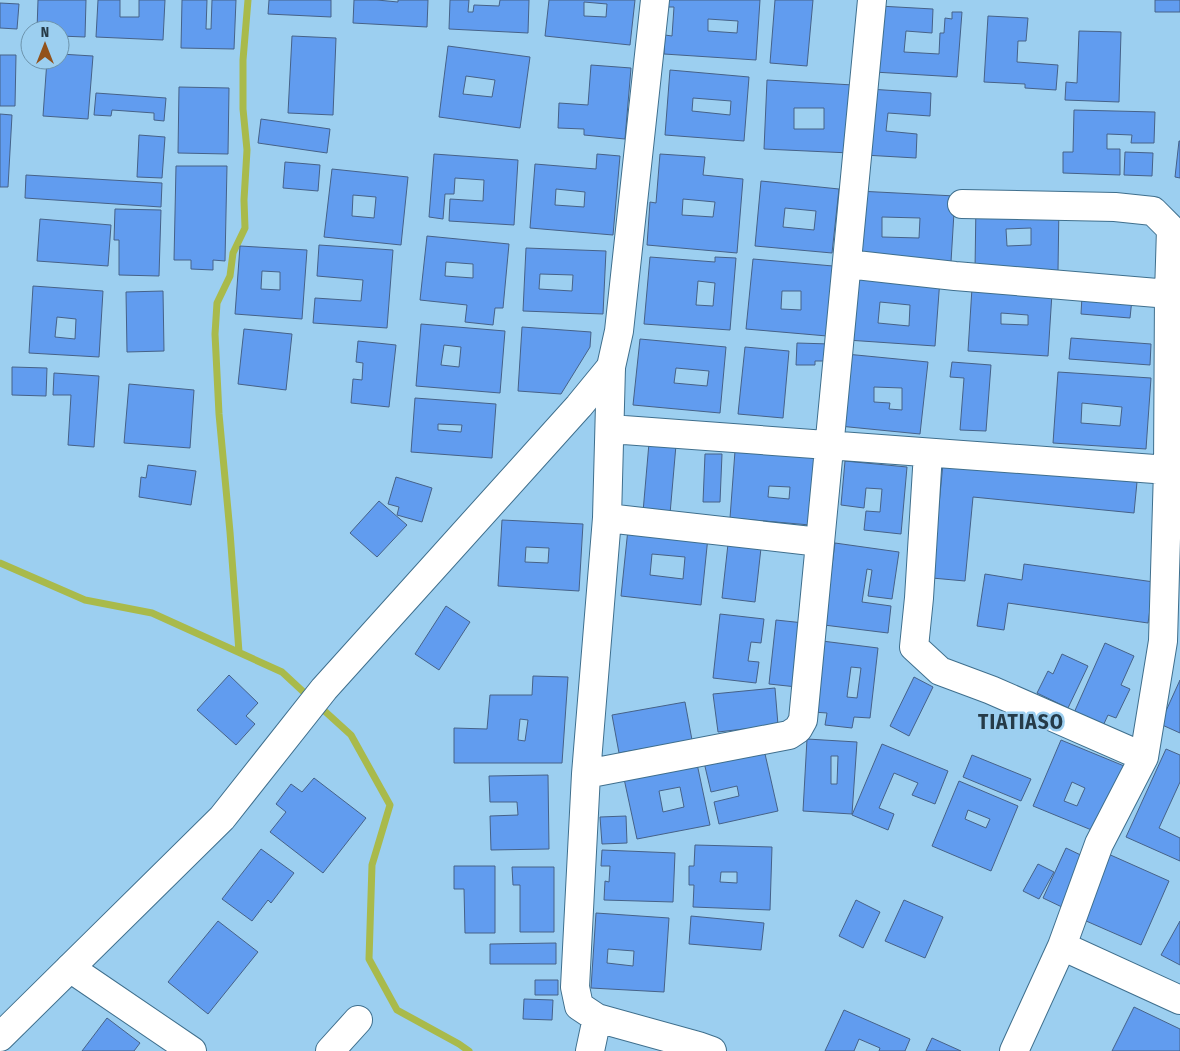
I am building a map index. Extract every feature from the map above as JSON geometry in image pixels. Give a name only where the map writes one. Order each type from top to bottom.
[{"type":"street","points":[[655,0],[619,331],[610,367],[607,518],[586,774],[575,987],[580,1006],[597,1018],[712,1051]]},
{"type":"street","points":[[586,774],[790,735],[798,729],[803,720],[872,0]]},
{"type":"street","points":[[962,204],[1116,207],[1153,211],[1171,229],[1168,470],[1163,641],[1144,757],[1099,844],[1062,946],[1014,1051]]},
{"type":"street","points":[[847,264],[955,276],[1169,294]]},
{"type":"street","points":[[0,1037],[222,818],[324,689],[580,406],[610,367]]},
{"type":"street","points":[[610,429],[1168,470]]},
{"type":"street","points":[[928,453],[914,648],[940,671],[991,690],[1144,757]]},
{"type":"street","points":[[607,518],[820,542]]},
{"type":"street","points":[[1062,946],[1180,1000]]},
{"type":"street","points":[[70,968],[192,1051]]},
{"type":"street","points":[[590,1051],[597,1018]]},
{"type":"street","points":[[330,1051],[358,1020]]},
{"type":"building","points":[[38,0],[86,0],[85,37],[70,36],[70,20],[37,20]]},
{"type":"building","points":[[98,0],[120,0],[120,17],[139,17],[139,0],[165,0],[163,40],[96,37]]},
{"type":"building","points":[[182,0],[207,0],[206,29],[211,29],[212,0],[236,0],[234,49],[181,48]]},
{"type":"building","points":[[269,0],[331,0],[331,17],[268,14]]},
{"type":"building","points":[[354,0],[398,2],[398,0],[428,0],[427,27],[353,23]]},
{"type":"building","points":[[450,0],[469,0],[468,12],[473,12],[474,5],[499,6],[500,0],[529,0],[528,33],[449,29]]},
{"type":"building","points":[[549,0],[635,0],[630,45],[545,36]],"holes":[[[584,2],[607,4],[606,17],[584,16]]]},
{"type":"building","points":[[668,0],[760,0],[756,60],[664,54],[665,35],[672,36],[674,7],[667,7]],"holes":[[[708,19],[738,21],[737,33],[708,31]]]},
{"type":"building","points":[[775,0],[813,0],[807,66],[770,63]]},
{"type":"building","points":[[1155,0],[1180,0],[1180,12],[1155,12]]},
{"type":"building","points":[[0,3],[19,4],[17,29],[0,28]]},
{"type":"building","points":[[879,6],[933,9],[932,33],[906,31],[904,52],[939,54],[940,33],[944,33],[945,18],[952,19],[952,12],[962,12],[957,77],[874,72]]},
{"type":"building","points":[[988,16],[1028,18],[1026,41],[1018,41],[1017,62],[1058,65],[1056,90],[1025,88],[1025,84],[984,82]]},
{"type":"building","points":[[1079,31],[1121,32],[1119,102],[1065,100],[1066,82],[1077,83]]},
{"type":"building","points":[[292,36],[336,38],[333,115],[288,113]]},
{"type":"building","points":[[448,46],[530,57],[520,128],[439,117]],"holes":[[[466,76],[495,80],[492,97],[463,94]]]},
{"type":"building","points":[[0,55],[16,55],[15,106],[0,106]]},
{"type":"building","points":[[70,55],[93,56],[88,119],[43,116],[46,70],[70,70]]},
{"type":"building","points":[[591,65],[631,68],[625,139],[584,135],[584,129],[558,128],[559,103],[588,105]]},
{"type":"building","points":[[670,70],[749,77],[744,141],[665,135]],"holes":[[[693,98],[731,101],[730,115],[692,111]]]},
{"type":"building","points":[[767,80],[853,85],[850,153],[764,149]],"holes":[[[794,108],[824,108],[824,129],[794,129]]]},
{"type":"building","points":[[179,87],[229,88],[228,154],[178,153]]},
{"type":"building","points":[[869,89],[931,93],[930,116],[888,113],[886,131],[917,134],[916,158],[864,155]]},
{"type":"building","points":[[96,93],[166,98],[164,121],[154,120],[154,113],[112,110],[111,116],[94,115]]},
{"type":"building","points":[[1074,110],[1155,112],[1154,143],[1131,143],[1132,135],[1107,134],[1107,149],[1120,149],[1120,175],[1063,173],[1063,152],[1073,152]]},
{"type":"building","points":[[0,114],[12,115],[8,187],[0,187]]},
{"type":"building","points":[[261,119],[330,129],[327,153],[258,143]]},
{"type":"building","points":[[139,135],[165,137],[162,178],[137,177]]},
{"type":"building","points":[[1180,141],[1180,178],[1175,177]]},
{"type":"building","points":[[1125,152],[1153,153],[1152,176],[1124,175]]},
{"type":"building","points":[[434,154],[518,160],[514,225],[449,221],[450,199],[483,201],[484,180],[455,178],[454,194],[445,194],[443,219],[429,217]]},
{"type":"building","points":[[597,154],[620,156],[613,235],[530,228],[535,164],[596,169]],"holes":[[[556,189],[585,192],[584,207],[555,205]]]},
{"type":"building","points":[[660,154],[705,157],[703,175],[743,179],[737,253],[647,245],[650,202],[656,203]],"holes":[[[683,199],[715,202],[713,217],[682,215]]]},
{"type":"building","points":[[285,162],[320,165],[318,191],[283,188]]},
{"type":"building","points":[[176,166],[227,166],[225,261],[213,260],[213,270],[191,269],[191,260],[174,260]]},
{"type":"building","points":[[332,169],[408,177],[401,245],[324,237]],"holes":[[[353,195],[376,197],[374,218],[352,216]]]},
{"type":"building","points":[[26,175],[162,183],[161,207],[25,198]]},
{"type":"building","points":[[761,181],[839,189],[832,253],[755,246]],"holes":[[[785,208],[816,211],[814,230],[783,227]]]},
{"type":"building","points":[[858,191],[955,196],[951,262],[854,256]],"holes":[[[882,217],[920,218],[919,238],[882,237]]]},
{"type":"building","points":[[976,203],[1059,204],[1058,271],[975,270]],"holes":[[[1031,228],[1031,245],[1007,246],[1006,229]]]},
{"type":"building","points":[[115,209],[161,210],[159,276],[119,275],[119,240],[114,240]]},
{"type":"building","points":[[40,219],[111,225],[108,266],[37,261]]},
{"type":"building","points":[[427,236],[509,244],[503,308],[495,308],[493,325],[465,322],[467,305],[420,300]],"holes":[[[446,262],[473,264],[473,278],[445,276]]]},
{"type":"building","points":[[319,245],[393,250],[387,328],[313,323],[315,298],[361,301],[363,280],[317,276]]},
{"type":"building","points":[[240,246],[307,250],[302,319],[235,314]],"holes":[[[262,271],[280,272],[280,290],[261,289]]]},
{"type":"building","points":[[526,248],[606,251],[603,314],[523,311]],"holes":[[[540,274],[573,275],[572,291],[539,289]]]},
{"type":"building","points":[[650,257],[715,262],[715,257],[736,258],[730,330],[644,324]],"holes":[[[698,281],[715,283],[713,306],[696,305]]]},
{"type":"building","points":[[753,259],[833,266],[827,336],[746,329]],"holes":[[[782,291],[801,291],[801,310],[781,309]]]},
{"type":"building","points":[[852,273],[940,279],[935,346],[847,340]],"holes":[[[880,302],[910,305],[909,326],[878,323]]]},
{"type":"building","points":[[33,286],[103,291],[99,357],[29,353]],"holes":[[[57,317],[76,319],[75,339],[55,337]]]},
{"type":"building","points":[[972,288],[1052,293],[1048,356],[968,351]],"holes":[[[1001,313],[1028,315],[1028,325],[1001,324]]]},
{"type":"building","points":[[163,291],[164,351],[127,352],[126,292]]},
{"type":"building","points":[[1082,296],[1132,299],[1130,318],[1081,314]]},
{"type":"building","points":[[421,324],[505,331],[500,393],[416,386]],"holes":[[[444,345],[461,347],[459,367],[441,365]]]},
{"type":"building","points":[[522,327],[591,332],[590,347],[561,394],[518,391]]},
{"type":"building","points":[[244,329],[292,334],[286,390],[238,384]]},
{"type":"building","points":[[1071,338],[1151,344],[1150,365],[1069,359]]},
{"type":"building","points":[[640,339],[726,347],[720,413],[633,405]],"holes":[[[676,368],[709,371],[707,386],[674,383]]]},
{"type":"building","points":[[358,341],[396,345],[389,407],[351,403],[353,379],[362,380],[363,363],[356,362]]},
{"type":"building","points":[[797,343],[830,344],[830,361],[815,361],[815,365],[796,365]]},
{"type":"building","points":[[745,347],[789,351],[783,418],[738,414]]},
{"type":"building","points":[[846,354],[928,362],[920,434],[839,426]],"holes":[[[874,387],[902,388],[902,410],[889,409],[890,403],[874,402]]]},
{"type":"building","points":[[952,362],[991,365],[986,431],[960,430],[964,378],[950,377]]},
{"type":"building","points":[[12,367],[47,368],[46,396],[12,395]]},
{"type":"building","points":[[1058,372],[1151,378],[1146,449],[1053,443]],"holes":[[[1082,403],[1122,407],[1120,426],[1081,423]]]},
{"type":"building","points":[[54,373],[99,376],[94,447],[68,445],[71,395],[53,395]]},
{"type":"building","points":[[129,384],[194,390],[190,448],[124,443]]},
{"type":"building","points":[[415,398],[496,404],[492,458],[411,452]],"holes":[[[438,424],[462,425],[461,432],[438,430]]]},
{"type":"building","points":[[649,443],[676,445],[670,514],[643,512]]},
{"type":"building","points":[[735,451],[816,458],[810,525],[730,518]],"holes":[[[769,486],[790,487],[789,499],[768,497]]]},
{"type":"building","points":[[705,454],[722,454],[720,502],[703,502]]},
{"type":"building","points":[[845,461],[907,467],[901,534],[864,530],[866,511],[880,512],[882,489],[866,488],[864,508],[841,505]]},
{"type":"building","points":[[943,463],[1137,482],[1134,513],[973,497],[965,581],[932,578]]},
{"type":"building","points":[[148,465],[196,471],[191,505],[139,497],[141,477],[146,478]]},
{"type":"building","points":[[396,477],[432,488],[422,522],[397,515],[399,507],[388,504]]},
{"type":"building","points":[[379,501],[407,525],[377,557],[350,533]]},
{"type":"building","points":[[502,520],[583,524],[579,591],[498,586]],"holes":[[[526,547],[549,548],[548,563],[525,562]]]},
{"type":"building","points":[[628,529],[708,537],[701,605],[621,596]],"holes":[[[652,554],[685,557],[683,579],[650,575]]]},
{"type":"building","points":[[729,535],[762,539],[755,602],[722,598]]},
{"type":"building","points":[[835,543],[899,552],[892,599],[868,596],[872,570],[867,569],[862,602],[891,606],[888,633],[824,625]]},
{"type":"building","points":[[1024,564],[1154,582],[1148,623],[1008,603],[1004,630],[977,626],[985,574],[1022,580]]},
{"type":"building","points":[[446,606],[470,622],[439,670],[415,654]]},
{"type":"building","points":[[720,614],[764,619],[761,643],[751,642],[748,661],[759,662],[756,683],[713,678]]},
{"type":"building","points":[[776,620],[804,623],[797,687],[769,684]]},
{"type":"building","points":[[822,641],[878,648],[870,718],[854,717],[852,728],[825,725],[827,713],[813,712]],"holes":[[[851,667],[861,668],[857,698],[847,697]]]},
{"type":"building","points":[[1105,643],[1134,656],[1121,685],[1130,689],[1116,718],[1108,715],[1102,728],[1073,715]]},
{"type":"building","points":[[1062,654],[1088,666],[1068,708],[1037,693],[1048,671],[1053,674]]},
{"type":"building","points":[[229,675],[258,703],[246,716],[255,724],[236,745],[197,710]]},
{"type":"building","points":[[533,676],[568,677],[562,763],[454,763],[454,728],[487,729],[490,695],[532,695]],"holes":[[[520,719],[528,720],[525,741],[518,740]]]},
{"type":"building","points":[[914,677],[933,687],[909,736],[890,726]]},
{"type":"building","points":[[1180,680],[1180,733],[1160,724]]},
{"type":"building","points":[[775,688],[778,725],[718,732],[713,694]]},
{"type":"building","points":[[685,702],[692,740],[619,753],[612,715]]},
{"type":"building","points":[[807,739],[857,742],[852,814],[803,811]],"holes":[[[831,756],[838,756],[837,784],[831,784]]]},
{"type":"building","points":[[1061,740],[1129,768],[1094,831],[1033,806]],"holes":[[[1072,782],[1085,788],[1077,806],[1064,801]]]},
{"type":"building","points":[[882,744],[948,771],[935,804],[912,795],[918,783],[894,773],[879,808],[894,814],[888,830],[852,815]]},
{"type":"building","points":[[763,745],[778,811],[719,824],[714,802],[739,796],[737,786],[711,792],[703,758]]},
{"type":"building","points":[[1166,749],[1180,755],[1180,782],[1159,828],[1180,838],[1180,861],[1126,837]]},
{"type":"building","points":[[972,755],[1031,779],[1021,801],[963,777]]},
{"type":"building","points":[[696,759],[710,825],[637,839],[623,774]],"holes":[[[680,787],[684,807],[663,812],[659,791]]]},
{"type":"building","points":[[548,775],[549,849],[491,850],[490,816],[518,815],[517,802],[490,802],[489,776]]},
{"type":"building","points":[[314,778],[366,818],[323,873],[270,832],[286,812],[276,804],[291,784],[302,792]]},
{"type":"building","points":[[959,781],[1018,806],[991,871],[932,846]],"holes":[[[968,810],[990,819],[986,828],[965,819]]]},
{"type":"building","points":[[626,816],[627,843],[602,844],[600,817]]},
{"type":"building","points":[[695,845],[772,847],[770,910],[693,907],[694,885],[689,885],[689,866],[694,866]],"holes":[[[721,872],[737,872],[737,883],[720,882]]]},
{"type":"building","points":[[1066,848],[1087,858],[1064,908],[1043,898]]},
{"type":"building","points":[[261,849],[294,873],[271,903],[268,900],[252,921],[222,899]]},
{"type":"building","points":[[602,850],[675,853],[673,902],[604,900],[605,881],[609,882],[610,866],[601,866]]},
{"type":"building","points":[[1106,853],[1169,881],[1141,945],[1077,917]]},
{"type":"building","points":[[1038,864],[1054,872],[1039,899],[1023,891]]},
{"type":"building","points":[[454,866],[495,866],[495,933],[465,933],[464,889],[454,889]]},
{"type":"building","points":[[512,867],[554,867],[554,932],[520,932],[520,885],[513,885]]},
{"type":"building","points":[[856,900],[880,912],[863,948],[839,936]]},
{"type":"building","points":[[904,900],[943,917],[925,958],[885,941]]},
{"type":"building","points":[[596,913],[669,918],[664,992],[591,988]],"holes":[[[608,949],[634,951],[633,966],[607,963]]]},
{"type":"building","points":[[691,916],[764,923],[761,950],[689,944]]},
{"type":"building","points":[[218,921],[258,952],[208,1014],[168,982]]},
{"type":"building","points":[[1180,921],[1180,965],[1161,955]]},
{"type":"building","points":[[556,943],[556,964],[490,964],[490,944]]},
{"type":"building","points":[[535,980],[558,980],[558,995],[535,995]]},
{"type":"building","points":[[524,999],[553,1000],[552,1020],[523,1019]]},
{"type":"building","points":[[1134,1007],[1180,1029],[1180,1051],[1112,1051]]},
{"type":"building","points":[[844,1010],[910,1039],[905,1051],[879,1051],[880,1048],[859,1039],[854,1051],[825,1051]]},
{"type":"building","points":[[107,1018],[140,1043],[134,1051],[82,1051]]},
{"type":"building","points":[[932,1038],[961,1051],[926,1051]]},
{"type":"waterway","points":[[239,652],[219,414],[215,334],[217,303],[230,276],[233,253],[245,228],[244,200],[247,150],[243,109],[243,60],[248,0]]},
{"type":"waterway","points":[[0,563],[85,600],[152,613],[282,672],[310,698]]},
{"type":"waterway","points":[[318,705],[351,735],[390,805],[372,865],[369,959],[397,1010],[469,1051]]},
{"type":"district","name":"TIATIASO","points":[[1021,722]]}]
